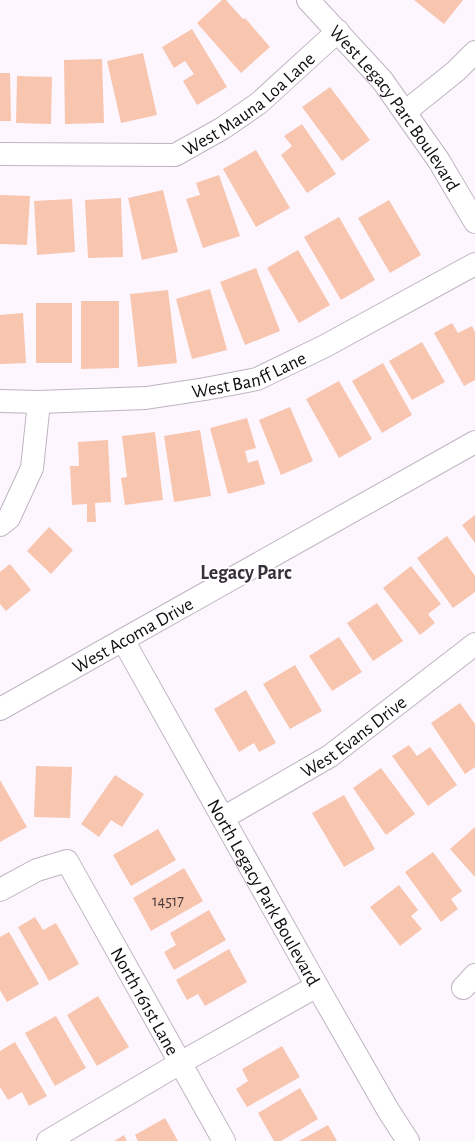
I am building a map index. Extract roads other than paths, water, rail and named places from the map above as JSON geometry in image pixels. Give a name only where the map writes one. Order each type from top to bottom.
[{"type":"street","name":"West Legacy Parc Boulevard","points":[[308,0],[382,80],[439,161],[475,222]]},
{"type":"street","name":"West Mauna Loa Lane","points":[[0,154],[175,155],[223,128],[259,103],[338,31]]},
{"type":"street","points":[[405,112],[456,71],[475,52]]},
{"type":"street","name":"West Banff Lane","points":[[0,401],[39,402],[146,398],[256,379],[325,346],[475,264]]},
{"type":"street","points":[[0,525],[9,518],[32,468],[39,402]]},
{"type":"street","name":"West Acoma Drive","points":[[0,709],[475,442]]},
{"type":"street","name":"North Legacy Park Boulevard","points":[[123,640],[317,986],[388,1110],[408,1141]]},
{"type":"street","name":"West Evans Drive","points":[[223,818],[330,756],[475,644]]},
{"type":"street","name":"North 161st Lane","points":[[0,890],[37,870],[67,861],[224,1141]]},
{"type":"street","points":[[48,1141],[180,1062],[317,986]]},
{"type":"district","name":"Legacy Parc","points":[[246,572]]}]
